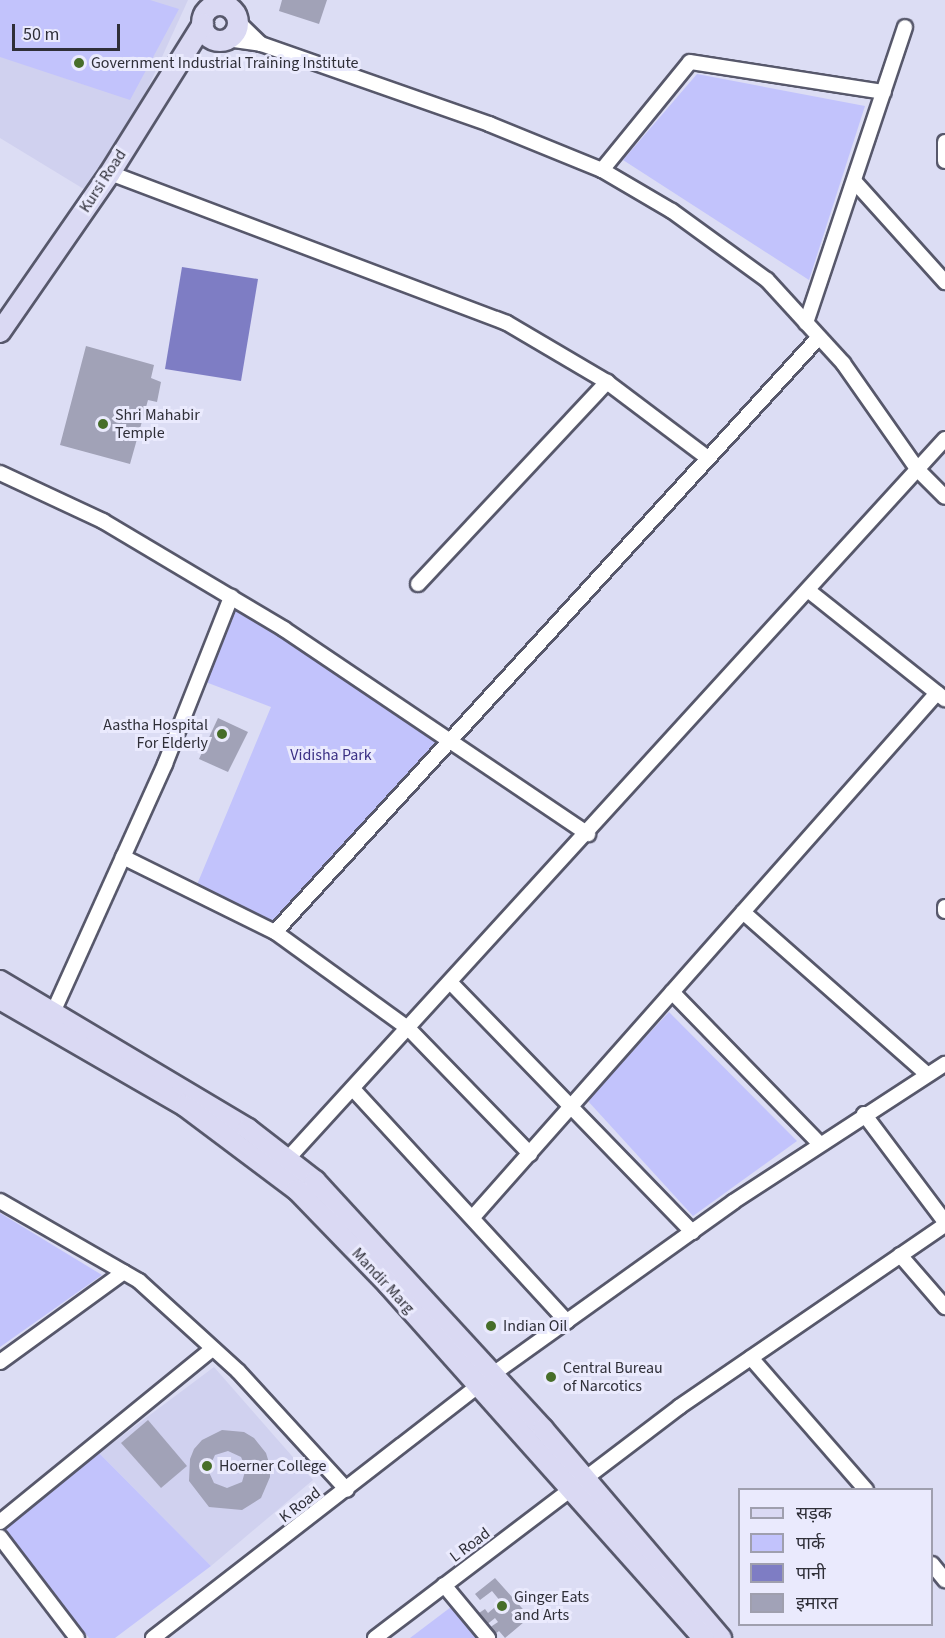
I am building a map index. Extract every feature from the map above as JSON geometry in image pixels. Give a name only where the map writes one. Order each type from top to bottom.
[{"type":"main road","points":[[218,3],[238,12],[236,32],[214,34],[206,13],[218,3]]},
{"type":"main road","name":"Kursi Road","points":[[0,332],[110,173],[178,60],[214,34]]},
{"type":"main road","points":[[0,981],[50,1019]]},
{"type":"main road","points":[[0,999],[50,1019],[248,1129],[281,1167],[322,1190],[486,1380],[722,1638]]},
{"type":"main road","points":[[579,1484],[704,1638]]},
{"type":"street","points":[[238,12],[261,44]]},
{"type":"street","points":[[806,323],[905,27]]},
{"type":"street","points":[[214,34],[261,44],[489,124],[602,170],[672,210],[767,280],[843,363],[918,470],[945,497]]},
{"type":"street","points":[[602,170],[690,62],[884,92]]},
{"type":"street","points":[[945,142],[945,161]]},
{"type":"street","points":[[110,173],[507,323],[607,382],[708,458]]},
{"type":"street","points":[[855,182],[945,282]]},
{"type":"street","points":[[276,932],[819,337]]},
{"type":"street","points":[[418,584],[607,382]]},
{"type":"street","points":[[281,1167],[588,834],[945,439]]},
{"type":"street","points":[[0,473],[103,521],[231,597],[451,740],[588,834]]},
{"type":"street","points":[[473,1217],[743,912],[941,696],[809,591]]},
{"type":"street","points":[[50,1019],[123,857],[231,597]]},
{"type":"street","points":[[123,857],[276,932],[409,1029],[530,1154]]},
{"type":"street","points":[[743,912],[927,1074]]},
{"type":"street","points":[[451,983],[692,1232]]},
{"type":"street","points":[[672,992],[820,1144]]},
{"type":"street","name":"K Road","points":[[153,1638],[347,1490],[486,1380],[692,1232],[864,1114],[945,1064]]},
{"type":"street","points":[[353,1089],[567,1322]]},
{"type":"street","points":[[864,1114],[945,1223]]},
{"type":"street","points":[[0,1201],[139,1281],[238,1371],[347,1490]]},
{"type":"street","name":"L Road","points":[[375,1638],[751,1358],[945,1223]]},
{"type":"street","points":[[900,1255],[945,1306]]},
{"type":"street","points":[[0,1362],[124,1272]]},
{"type":"street","points":[[0,1521],[212,1349]]},
{"type":"street","points":[[751,1358],[864,1488]]},
{"type":"street","points":[[0,1537],[77,1638]]},
{"type":"street","points":[[933,1565],[945,1580]]},
{"type":"street","points":[[444,1585],[488,1638]]},
{"type":"shaded area","name":"Government Industrial Training Institute","points":[[0,0],[188,0],[130,127],[87,191],[0,138]]},
{"type":"shaded area","name":"Hoerner College","points":[[214,1367],[313,1480],[211,1566],[99,1453]]},
{"type":"green space","points":[[0,0],[150,0],[179,9],[130,100],[0,57]]},
{"type":"green space","points":[[697,74],[865,106],[809,280],[623,160]]},
{"type":"green space","name":"Vidisha Park","points":[[233,604],[445,740],[274,927],[196,887],[271,707],[203,681]]},
{"type":"green space","points":[[669,1012],[797,1141],[693,1216],[587,1100]]},
{"type":"green space","points":[[0,1213],[102,1275],[0,1347]]},
{"type":"green space","points":[[99,1453],[211,1566],[115,1638],[89,1638],[0,1528]]},
{"type":"green space","points":[[451,1607],[476,1638],[410,1638]]},
{"type":"water","points":[[182,267],[258,279],[241,381],[165,369]]},
{"type":"building","points":[[282,0],[327,0],[319,24],[279,11]]},
{"type":"building","name":"Shri Mahabir Temple","points":[[86,346],[154,365],[151,378],[161,382],[157,402],[148,400],[130,464],[60,445]]},
{"type":"building","points":[[218,718],[248,732],[228,772],[199,759]]},
{"type":"building","points":[[148,1420],[187,1466],[161,1488],[121,1443]]},
{"type":"building","points":[[222,1430],[244,1432],[254,1438],[266,1453],[270,1466],[270,1477],[261,1498],[242,1510],[209,1507],[189,1481],[190,1459],[194,1449],[202,1440]],"holes":[[[228,1451],[241,1457],[246,1468],[242,1482],[227,1488],[214,1483],[208,1470],[215,1455]]]},
{"type":"building","points":[[495,1578],[530,1617],[505,1638],[499,1631],[494,1635],[489,1628],[498,1622],[495,1618],[485,1626],[476,1615],[485,1609],[488,1613],[501,1602],[492,1591],[480,1600],[475,1594]]},
{"type":"place","name":"Government Industrial Training Institute","points":[[79,63]]},
{"type":"place","name":"Shri Mahabir Temple","points":[[103,424]]},
{"type":"place","name":"Aastha Hospital For Elderly","points":[[222,734]]},
{"type":"place","name":"Indian Oil","points":[[491,1326]]},
{"type":"place","name":"Central Bureau of Narcotics","points":[[551,1377]]},
{"type":"place","name":"Hoerner College","points":[[207,1466]]},
{"type":"place","name":"Ginger Eats and Arts","points":[[502,1606]]}]
